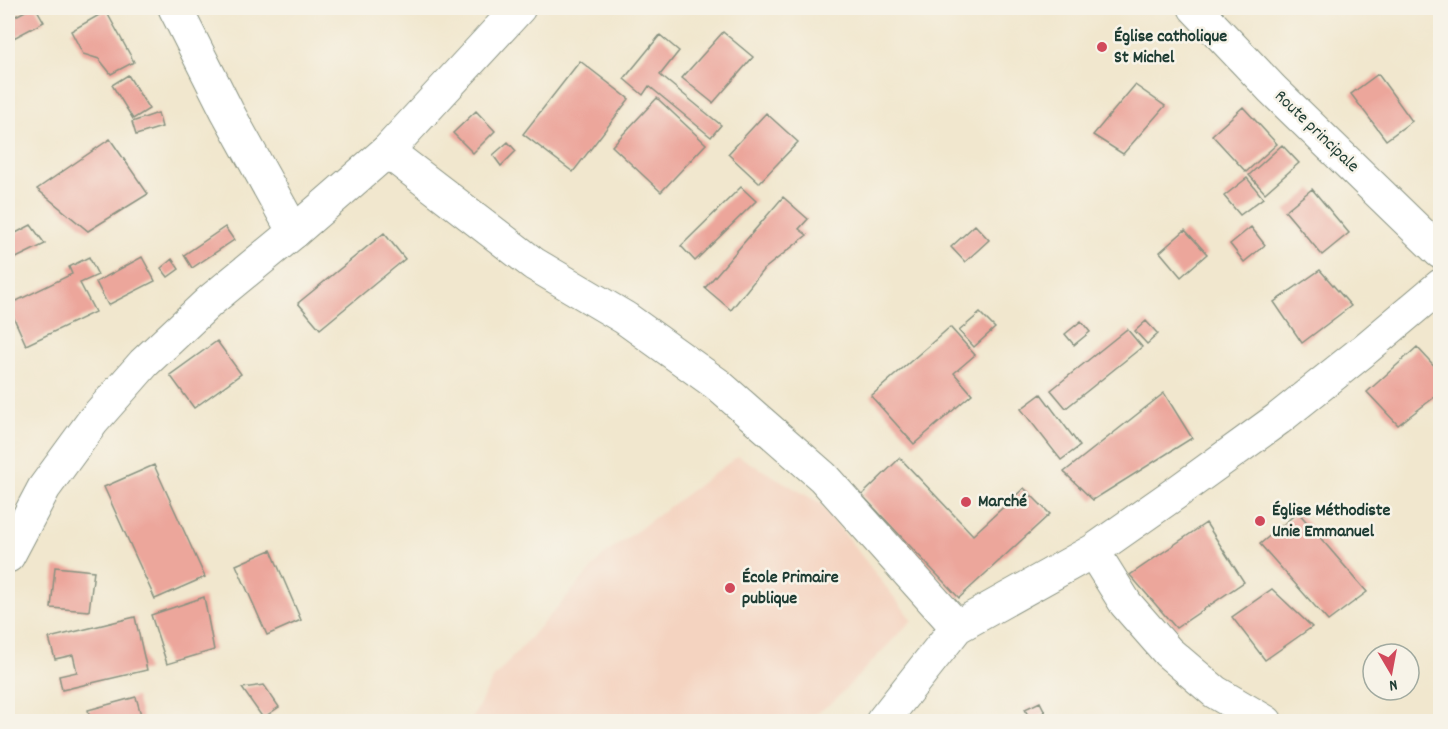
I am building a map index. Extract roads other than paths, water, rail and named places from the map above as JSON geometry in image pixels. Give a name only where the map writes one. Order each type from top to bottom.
[{"type":"street","points":[[175,8],[227,111],[294,232]]},
{"type":"street","points":[[8,556],[44,488],[93,421],[144,363],[210,301],[387,151],[519,8]]},
{"type":"street","name":"Route principale","points":[[1195,8],[1272,89],[1440,252]]},
{"type":"street","points":[[387,151],[534,264],[625,318],[717,384],[823,477],[957,627]]},
{"type":"street","points":[[882,722],[957,627],[1093,551],[1278,419],[1440,286]]},
{"type":"street","points":[[1093,551],[1126,604],[1168,652],[1215,692],[1266,722]]},
{"type":"place","name":"Église catholique St Michel","points":[[1102,47]]},
{"type":"place","name":"Marché","points":[[966,502]]},
{"type":"place","name":"Église Méthodiste Unie Emmanuel","points":[[1260,521]]},
{"type":"place","name":"École Primaire publique","points":[[730,588]]}]
